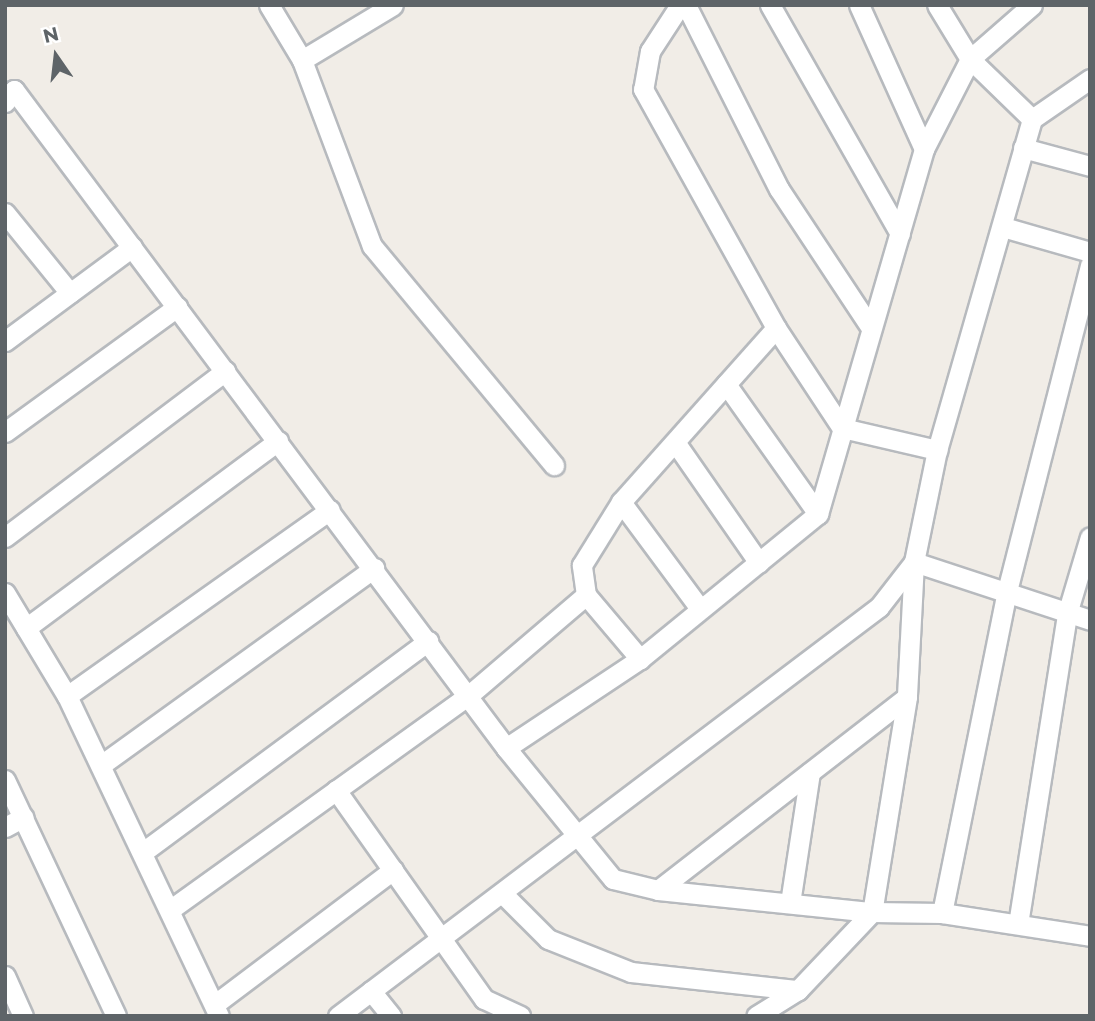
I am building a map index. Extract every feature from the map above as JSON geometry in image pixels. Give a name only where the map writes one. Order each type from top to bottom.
[{"type":"street","points":[[268,5],[302,60],[372,246],[554,465]]},
{"type":"street","points":[[302,60],[393,5]]},
{"type":"street","points":[[869,326],[779,189],[683,5],[650,51],[643,89],[776,328],[842,428],[937,450]]},
{"type":"street","points":[[770,5],[900,234]]},
{"type":"street","points":[[859,5],[924,149]]},
{"type":"street","points":[[937,5],[970,59],[1032,119]]},
{"type":"street","points":[[506,748],[640,659],[698,606],[759,563],[818,513],[869,326],[900,234],[924,149],[970,59],[1032,5]]},
{"type":"street","points":[[756,1016],[798,990],[872,912],[907,697],[914,562],[937,450],[1032,119],[1088,80]]},
{"type":"street","points":[[5,102],[14,90],[469,695],[506,748],[576,837],[613,878],[658,890],[872,912],[942,913],[1090,936]]},
{"type":"street","points":[[1023,148],[1090,166]]},
{"type":"street","points":[[5,212],[70,293]]},
{"type":"street","points":[[1003,227],[1090,252]]},
{"type":"street","points":[[5,341],[132,247]]},
{"type":"street","points":[[942,913],[1006,595],[1090,265]]},
{"type":"street","points":[[5,432],[177,307]]},
{"type":"street","points":[[640,659],[586,595],[582,565],[621,502],[776,328]]},
{"type":"street","points":[[5,537],[225,371]]},
{"type":"street","points":[[726,384],[818,513]]},
{"type":"street","points":[[26,628],[278,441]]},
{"type":"street","points":[[675,442],[759,563]]},
{"type":"street","points":[[621,502],[698,606]]},
{"type":"street","points":[[67,695],[330,510]]},
{"type":"street","points":[[1018,924],[1067,614],[1090,537]]},
{"type":"street","points":[[914,562],[1006,595],[1090,620]]},
{"type":"street","points":[[338,1016],[442,938],[505,896],[576,837],[880,607],[914,562]]},
{"type":"street","points":[[101,765],[374,568]]},
{"type":"street","points":[[5,593],[67,695],[217,1010],[393,870]]},
{"type":"street","points":[[171,909],[469,695],[586,595]]},
{"type":"street","points":[[143,852],[428,641]]},
{"type":"street","points":[[658,890],[907,697]]},
{"type":"street","points":[[790,903],[810,773]]},
{"type":"street","points":[[5,780],[116,1016]]},
{"type":"street","points":[[336,790],[497,1016]]},
{"type":"street","points":[[5,827],[24,817]]},
{"type":"street","points":[[505,896],[548,939],[631,972],[798,990]]},
{"type":"street","points":[[5,976],[23,1016]]},
{"type":"street","points":[[371,991],[391,1016]]},
{"type":"street","points":[[484,999],[520,1016]]}]
